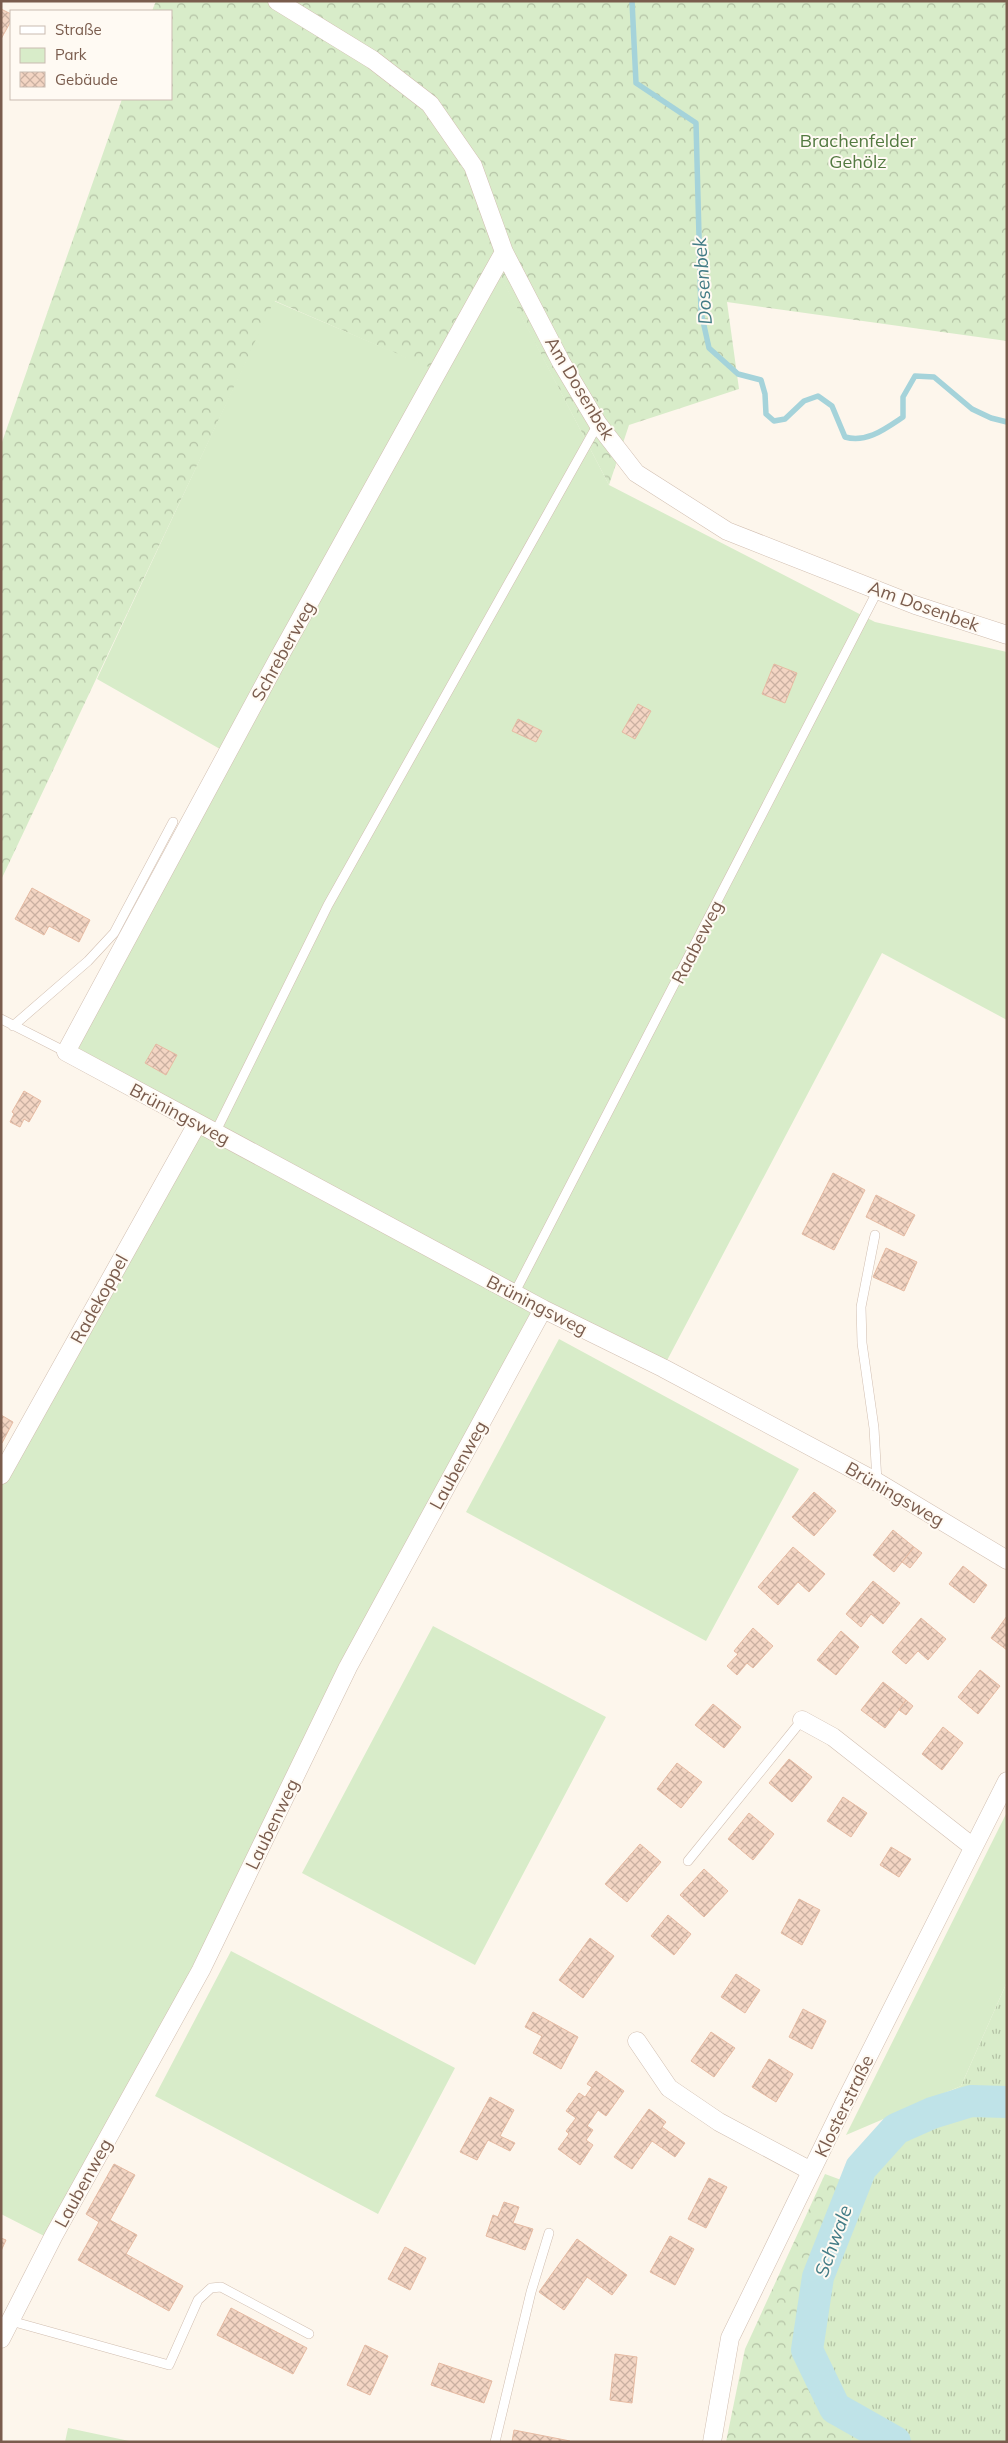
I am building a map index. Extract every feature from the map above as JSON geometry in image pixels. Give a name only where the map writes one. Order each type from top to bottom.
[{"type":"street","name":"Am Dosenbek","points":[[277,1],[373,60],[430,104],[473,166],[504,252],[561,362],[598,424],[636,472],[727,531],[915,605],[1007,635]]},
{"type":"street","name":"Schreberweg","points":[[66,1052],[302,615],[504,252]]},
{"type":"street","name":"Brüningsweg","points":[[66,1052],[514,1294],[663,1368],[877,1482],[1007,1560]]},
{"type":"street","name":"Radekoppel","points":[[1,1475],[197,1124]]},
{"type":"street","name":"Laubenweg","points":[[1,2339],[54,2235],[201,1970],[348,1667],[543,1309]]},
{"type":"street","points":[[802,1720],[833,1737],[973,1847]]},
{"type":"street","name":"Klosterstraße","points":[[712,2442],[730,2338],[811,2171],[1007,1781]]},
{"type":"street","points":[[637,2041],[669,2088],[718,2122],[811,2171]]},
{"type":"lane","points":[[215,1133],[328,905],[598,424]]},
{"type":"lane","name":"Raabeweg","points":[[514,1294],[878,590]]},
{"type":"lane","points":[[14,1026],[88,961],[114,932],[173,822]]},
{"type":"lane","points":[[1,1019],[66,1052]]},
{"type":"lane","points":[[875,1235],[861,1306],[862,1344],[874,1428],[877,1482]]},
{"type":"lane","points":[[688,1861],[802,1720]]},
{"type":"lane","points":[[495,2442],[531,2292],[549,2233]]},
{"type":"lane","points":[[11,2321],[169,2365],[198,2300],[211,2288],[222,2287],[309,2334]]},
{"type":"green space","name":"Brachenfelder Gehölz","points":[[156,1],[1007,1],[1007,341],[727,302],[739,389],[629,425],[609,485],[495,266],[436,371],[275,301],[1,880],[1,445],[122,100],[172,100],[172,10],[152,10]]},
{"type":"green space","points":[[495,265],[609,485],[875,622],[1007,652],[1007,1020],[882,953],[663,1368],[543,1310],[52,2240],[1,2214],[1,1460],[197,1124],[66,1052],[227,753],[97,679],[274,301],[436,370]]},
{"type":"green space","points":[[559,1339],[799,1469],[706,1641],[466,1512]]},
{"type":"green space","points":[[433,1626],[606,1717],[475,1965],[302,1873]]},
{"type":"green space","points":[[1007,1812],[1007,1982],[961,2086],[846,2135]]},
{"type":"green space","points":[[231,1951],[455,2068],[378,2214],[155,2096]]},
{"type":"green space","points":[[1007,1982],[1007,2442],[875,2442],[831,2415],[807,2379],[797,2345],[807,2279],[844,2181],[888,2119],[961,2086]]},
{"type":"green space","points":[[825,2174],[844,2181],[807,2279],[797,2345],[807,2379],[831,2415],[875,2442],[726,2442],[745,2349]]},
{"type":"green space","points":[[68,2428],[134,2442],[65,2442]]},
{"type":"building","points":[[1,9],[10,14],[10,23],[1,39]]},
{"type":"building","points":[[774,664],[797,673],[785,703],[762,694]]},
{"type":"building","points":[[638,704],[651,711],[635,739],[622,732]]},
{"type":"building","points":[[518,719],[542,731],[536,742],[512,731]]},
{"type":"building","points":[[32,888],[90,920],[79,942],[49,926],[44,935],[15,919]]},
{"type":"building","points":[[156,1044],[177,1055],[166,1075],[145,1063]]},
{"type":"building","points":[[24,1091],[41,1101],[29,1122],[24,1119],[20,1127],[10,1122],[14,1114],[12,1112]]},
{"type":"building","points":[[833,1173],[865,1190],[834,1250],[802,1234]]},
{"type":"building","points":[[876,1195],[915,1215],[904,1236],[866,1217]]},
{"type":"building","points":[[886,1248],[917,1262],[904,1291],[873,1277]]},
{"type":"building","points":[[1,1415],[13,1422],[2,1443],[1,1443]]},
{"type":"building","points":[[814,1492],[836,1511],[814,1536],[792,1517]]},
{"type":"building","points":[[893,1530],[914,1547],[894,1572],[873,1555]]},
{"type":"building","points":[[793,1547],[825,1574],[809,1592],[798,1582],[778,1605],[758,1587]]},
{"type":"building","points":[[914,1547],[922,1553],[910,1568],[902,1562]]},
{"type":"building","points":[[963,1566],[987,1585],[974,1603],[949,1584]]},
{"type":"building","points":[[873,1581],[900,1603],[883,1624],[871,1614],[861,1627],[846,1614]]},
{"type":"building","points":[[1007,1616],[1007,1650],[991,1638]]},
{"type":"building","points":[[921,1618],[946,1639],[928,1660],[918,1651],[906,1664],[892,1652]]},
{"type":"building","points":[[753,1628],[773,1646],[753,1668],[747,1663],[737,1675],[727,1666],[738,1654],[734,1651]]},
{"type":"building","points":[[841,1631],[859,1647],[836,1675],[817,1660]]},
{"type":"building","points":[[980,1670],[1000,1686],[978,1714],[958,1697]]},
{"type":"building","points":[[883,1682],[906,1700],[885,1728],[861,1710]]},
{"type":"building","points":[[906,1700],[913,1706],[906,1715],[899,1710]]},
{"type":"building","points":[[713,1704],[741,1727],[724,1748],[695,1725]]},
{"type":"building","points":[[943,1727],[963,1743],[942,1770],[922,1754]]},
{"type":"building","points":[[789,1759],[812,1777],[792,1802],[769,1783]]},
{"type":"building","points":[[677,1763],[702,1782],[681,1808],[657,1789]]},
{"type":"building","points":[[843,1797],[867,1813],[851,1837],[827,1821]]},
{"type":"building","points":[[749,1813],[774,1834],[753,1860],[728,1839]]},
{"type":"building","points":[[640,1844],[661,1862],[627,1902],[605,1884]]},
{"type":"building","points":[[891,1847],[911,1859],[899,1877],[880,1865]]},
{"type":"building","points":[[704,1869],[728,1891],[704,1917],[680,1895]]},
{"type":"building","points":[[799,1899],[820,1910],[802,1945],[781,1933]]},
{"type":"building","points":[[668,1915],[691,1934],[674,1955],[651,1936]]},
{"type":"building","points":[[590,1938],[614,1956],[583,1998],[559,1980]]},
{"type":"building","points":[[736,1974],[760,1990],[745,2013],[721,1997]]},
{"type":"building","points":[[803,2009],[826,2021],[812,2049],[789,2037]]},
{"type":"building","points":[[533,2012],[578,2037],[561,2069],[533,2053],[542,2036],[525,2027]]},
{"type":"building","points":[[711,2032],[735,2048],[714,2077],[691,2061]]},
{"type":"building","points":[[769,2059],[793,2074],[776,2102],[752,2087]]},
{"type":"building","points":[[596,2071],[624,2091],[606,2116],[598,2110],[587,2126],[593,2130],[586,2140],[593,2145],[580,2165],[558,2149],[569,2134],[566,2131],[576,2118],[566,2111],[579,2093],[585,2097],[592,2087],[587,2084]]},
{"type":"building","points":[[490,2097],[514,2110],[500,2136],[515,2143],[510,2151],[488,2140],[477,2160],[460,2152]]},
{"type":"building","points":[[649,2109],[666,2122],[662,2127],[685,2143],[675,2157],[652,2141],[632,2169],[614,2157]]},
{"type":"building","points":[[114,2164],[135,2175],[110,2220],[137,2235],[126,2254],[183,2286],[169,2311],[78,2260],[99,2222],[86,2214]]},
{"type":"building","points":[[709,2178],[727,2187],[706,2228],[688,2219]]},
{"type":"building","points":[[504,2202],[519,2207],[513,2223],[533,2229],[525,2250],[486,2236],[493,2215],[498,2217]]},
{"type":"building","points":[[670,2236],[694,2249],[675,2285],[650,2272]]},
{"type":"building","points":[[1,2238],[6,2240],[1,2251]]},
{"type":"building","points":[[577,2239],[627,2275],[612,2295],[587,2277],[564,2310],[539,2292]]},
{"type":"building","points":[[405,2247],[426,2258],[410,2290],[388,2279]]},
{"type":"building","points":[[231,2308],[307,2348],[293,2374],[217,2335]]},
{"type":"building","points":[[365,2345],[388,2356],[370,2395],[347,2385]]},
{"type":"building","points":[[615,2354],[637,2357],[632,2403],[610,2400]]},
{"type":"building","points":[[439,2363],[492,2381],[484,2403],[431,2385]]},
{"type":"building","points":[[514,2430],[570,2441],[570,2442],[512,2442]]},
{"type":"waterway","name":"Dosenbek","points":[[632,1],[636,83],[696,123],[701,312],[709,348],[738,374],[761,380],[765,394],[766,414],[774,421],[785,419],[804,401],[818,396],[832,406],[845,437],[861,438],[876,434],[903,417],[903,397],[915,376],[934,377],[972,409],[991,418],[1007,422]]},
{"type":"waterway","name":"Schwale","points":[[895,2442],[835,2408],[807,2350],[818,2277],[861,2168],[896,2129],[932,2113],[971,2101],[1007,2102]]}]
